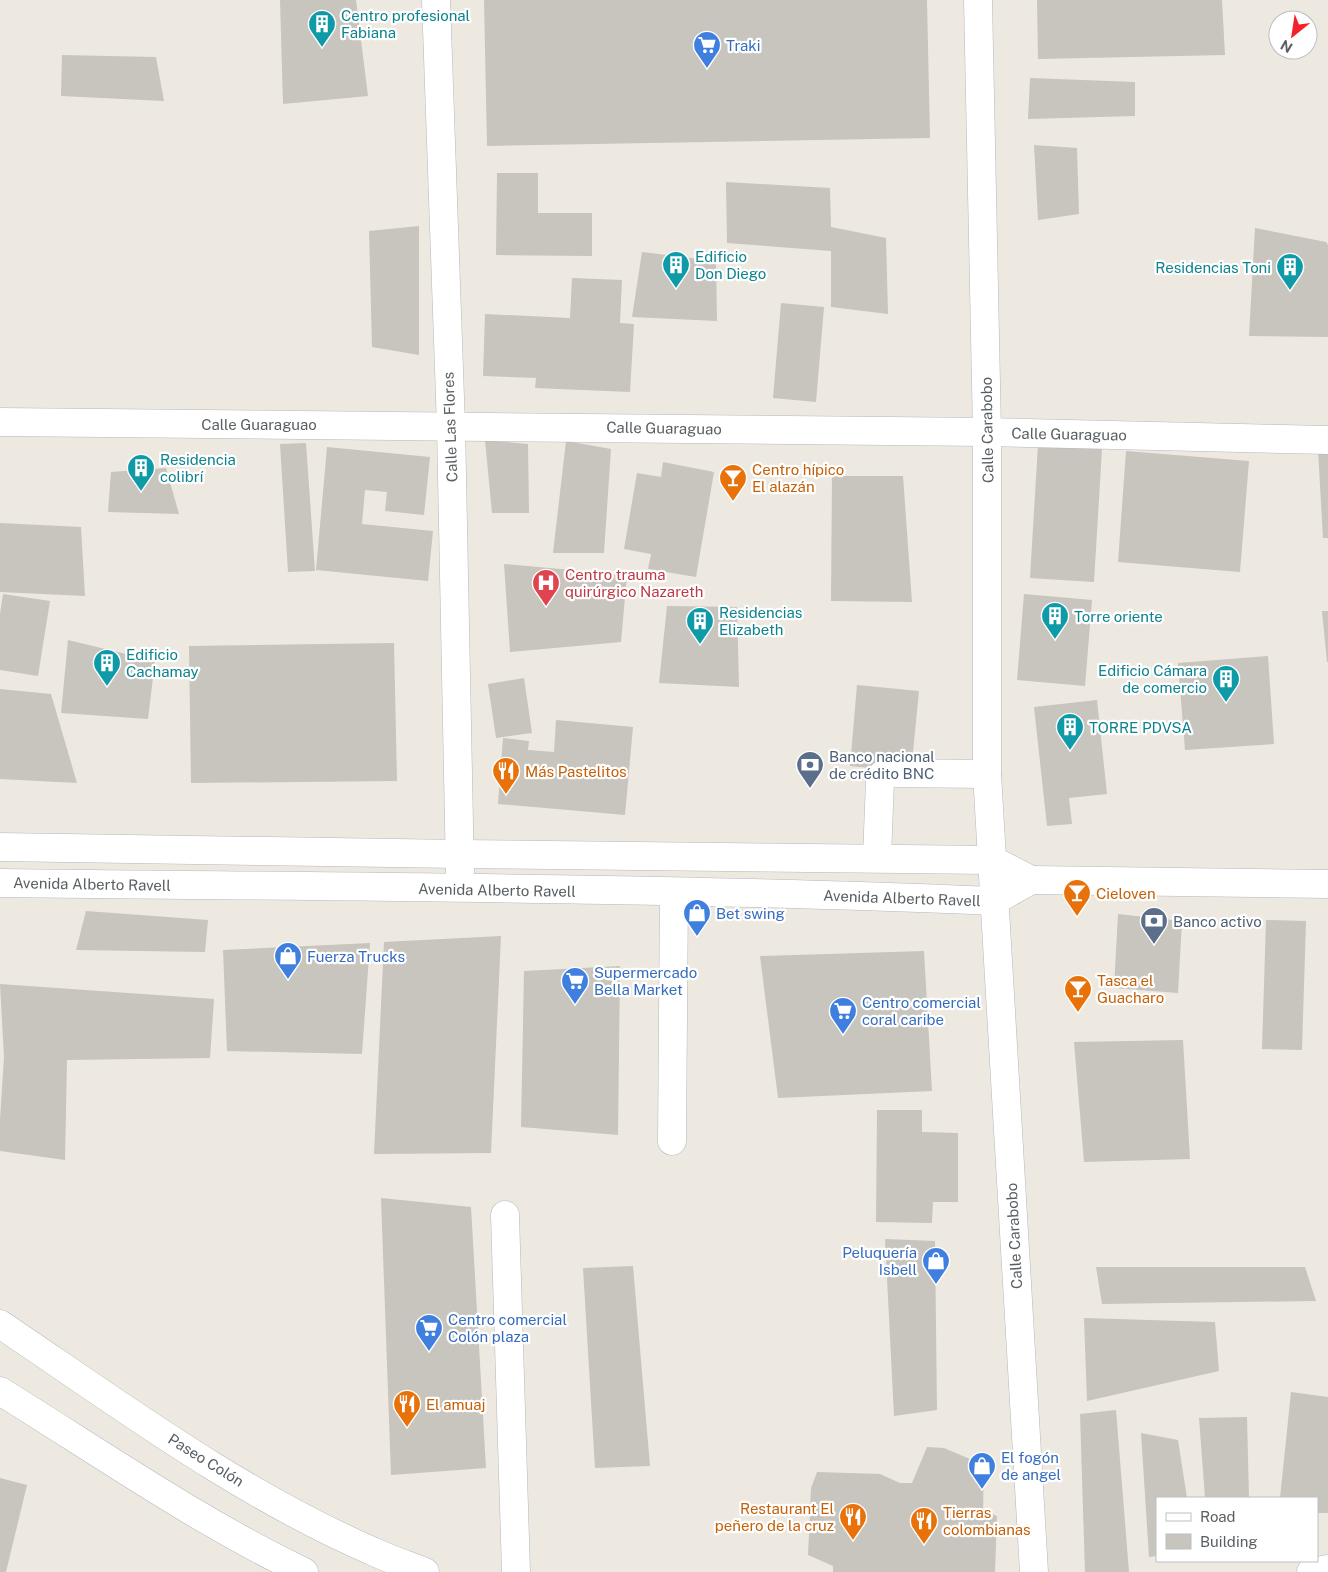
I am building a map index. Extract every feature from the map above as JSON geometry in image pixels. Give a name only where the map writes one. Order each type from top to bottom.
[{"type":"street","name":"Calle Las Flores","points":[[436,0],[451,426],[460,889]]},
{"type":"street","name":"Calle Carabobo","points":[[978,0],[987,432],[987,774],[1034,1572]]},
{"type":"street","name":"Calle Guaraguao","points":[[0,422],[987,432],[1328,440]]},
{"type":"street","points":[[876,858],[880,780],[882,775],[888,773],[987,774]]},
{"type":"street","points":[[0,847],[992,860],[1030,880],[1328,884]]},
{"type":"street","points":[[994,901],[1030,880]]},
{"type":"street","name":"Avenida Alberto Ravell","points":[[0,883],[674,892],[878,896],[994,901]]},
{"type":"street","points":[[672,1141],[674,892]]},
{"type":"street","points":[[505,1215],[516,1572]]},
{"type":"street","name":"Paseo Colón","points":[[0,1324],[227,1475],[308,1520],[372,1552],[425,1572]]},
{"type":"street","points":[[0,1391],[190,1509],[275,1558],[304,1572]]},
{"type":"street","points":[[1311,1572],[1328,1569]]},
{"type":"building","name":"Centro profesional Fabiana","points":[[280,0],[356,0],[368,96],[283,104]]},
{"type":"building","name":"Traki","points":[[484,0],[927,0],[930,138],[487,146]]},
{"type":"building","points":[[1037,0],[1222,0],[1225,55],[1038,59]]},
{"type":"building","points":[[62,55],[156,57],[164,101],[61,96]]},
{"type":"building","points":[[1030,78],[1135,82],[1135,116],[1028,119]]},
{"type":"building","points":[[1034,145],[1077,148],[1079,214],[1038,220]]},
{"type":"building","points":[[497,173],[538,173],[538,213],[592,213],[592,256],[496,255]]},
{"type":"building","points":[[726,182],[830,188],[831,227],[886,238],[888,314],[831,307],[831,251],[727,243]]},
{"type":"building","points":[[419,226],[419,355],[372,347],[369,231]]},
{"type":"building","name":"Residencias Toni","points":[[1255,228],[1326,242],[1328,245],[1328,337],[1249,336]]},
{"type":"building","name":"Edificio Don Diego","points":[[642,252],[716,261],[717,321],[632,317]]},
{"type":"building","points":[[572,278],[622,280],[620,323],[634,324],[630,392],[535,388],[536,378],[483,376],[485,314],[570,318]]},
{"type":"building","points":[[781,303],[824,307],[816,402],[773,398]]},
{"type":"building","points":[[485,440],[528,444],[529,513],[492,513]]},
{"type":"building","points":[[566,441],[611,449],[604,553],[553,553]]},
{"type":"building","points":[[306,443],[315,571],[288,572],[280,444]]},
{"type":"building","points":[[1038,445],[1102,449],[1094,582],[1030,578]]},
{"type":"building","points":[[327,447],[430,457],[424,515],[385,511],[387,492],[365,490],[362,524],[433,531],[428,581],[316,570]]},
{"type":"building","points":[[1318,450],[1328,450],[1328,538],[1323,538]]},
{"type":"building","points":[[1126,451],[1249,461],[1240,572],[1118,562]]},
{"type":"building","points":[[663,462],[714,472],[696,577],[648,569],[651,554],[624,549],[637,473],[661,477]]},
{"type":"building","name":"Residencia colibrí","points":[[166,468],[179,514],[108,512],[111,472]]},
{"type":"building","points":[[832,476],[903,476],[912,602],[831,601]]},
{"type":"building","points":[[0,523],[81,527],[85,596],[0,592]]},
{"type":"building","points":[[504,564],[627,575],[621,642],[510,652]]},
{"type":"building","points":[[3,594],[50,601],[38,676],[0,670],[0,614]]},
{"type":"building","name":"Torre oriente","points":[[1024,594],[1092,600],[1085,686],[1017,680]]},
{"type":"building","name":"Residencias Elizabeth","points":[[667,606],[737,607],[739,687],[659,683]]},
{"type":"building","points":[[1322,611],[1328,611],[1328,662],[1327,662]]},
{"type":"building","name":"Edificio Cachamay","points":[[68,640],[155,661],[148,719],[61,713]]},
{"type":"building","points":[[394,643],[397,781],[191,783],[189,646]]},
{"type":"building","name":"Edificio Cámara de comercio","points":[[1268,656],[1274,744],[1185,750],[1178,663]]},
{"type":"building","points":[[524,678],[532,733],[496,738],[488,684]]},
{"type":"building","points":[[857,685],[919,691],[911,772],[850,766]]},
{"type":"building","points":[[0,689],[51,694],[77,783],[0,779]]},
{"type":"building","name":"TORRE PDVSA","points":[[1097,700],[1107,794],[1069,798],[1072,824],[1047,826],[1034,707]]},
{"type":"building","points":[[556,720],[633,727],[625,815],[498,804],[503,738],[529,741],[528,750],[554,752]]},
{"type":"building","points":[[86,911],[208,920],[205,952],[76,950]]},
{"type":"building","points":[[1118,914],[1182,921],[1178,993],[1114,988]]},
{"type":"building","points":[[1266,920],[1306,921],[1302,1050],[1262,1049]]},
{"type":"building","points":[[501,936],[491,1153],[374,1154],[384,942]]},
{"type":"building","points":[[370,943],[362,1054],[227,1051],[223,950]]},
{"type":"building","points":[[924,951],[932,1091],[778,1098],[760,956]]},
{"type":"building","points":[[620,966],[618,1135],[521,1127],[524,971]]},
{"type":"building","points":[[0,984],[214,999],[210,1058],[67,1060],[65,1160],[0,1151],[4,1057]]},
{"type":"building","points":[[1183,1040],[1190,1159],[1084,1162],[1074,1042]]},
{"type":"building","points":[[877,1110],[922,1110],[922,1132],[958,1133],[958,1202],[933,1202],[932,1223],[876,1222]]},
{"type":"building","points":[[381,1198],[471,1207],[486,1468],[391,1475]]},
{"type":"building","points":[[885,1239],[935,1241],[937,1410],[894,1416]]},
{"type":"building","points":[[633,1266],[650,1466],[595,1468],[583,1268]]},
{"type":"building","points":[[1096,1267],[1305,1267],[1316,1301],[1102,1304]]},
{"type":"building","points":[[1084,1318],[1215,1322],[1219,1371],[1087,1401]]},
{"type":"building","points":[[1291,1392],[1328,1397],[1328,1513],[1318,1513],[1318,1497],[1280,1497]]},
{"type":"building","points":[[1116,1410],[1129,1572],[1085,1572],[1080,1414]]},
{"type":"building","points":[[1247,1417],[1249,1497],[1205,1497],[1199,1418]]},
{"type":"building","points":[[1141,1433],[1178,1440],[1187,1497],[1156,1497],[1156,1556],[1149,1557]]},
{"type":"building","points":[[927,1447],[944,1448],[984,1465],[983,1510],[997,1516],[995,1572],[833,1572],[833,1566],[808,1555],[811,1488],[817,1472],[880,1474],[900,1483],[912,1483]]},
{"type":"building","points":[[0,1478],[27,1485],[6,1572],[0,1572]]},
{"type":"place","name":"Centro profesional Fabiana","points":[[322,48]]},
{"type":"place","name":"Traki","points":[[707,69]]},
{"type":"place","name":"Edificio Don Diego","points":[[676,289]]},
{"type":"place","name":"Residencias Toni","points":[[1290,291]]},
{"type":"place","name":"Residencia colibrí","points":[[141,492]]},
{"type":"place","name":"Centro hípico El alazán","points":[[733,502]]},
{"type":"place","name":"Centro trauma quirúrgico Nazareth","points":[[546,607]]},
{"type":"place","name":"Torre oriente","points":[[1055,640]]},
{"type":"place","name":"Residencias Elizabeth","points":[[700,645]]},
{"type":"place","name":"Edificio Cachamay","points":[[107,687]]},
{"type":"place","name":"Edificio Cámara de comercio","points":[[1226,703]]},
{"type":"place","name":"TORRE PDVSA","points":[[1070,751]]},
{"type":"place","name":"Banco nacional de crédito BNC","points":[[810,789]]},
{"type":"place","name":"Más Pastelitos","points":[[506,795]]},
{"type":"place","name":"Cieloven","points":[[1077,917]]},
{"type":"place","name":"Bet swing","points":[[697,937]]},
{"type":"place","name":"Banco activo","points":[[1154,945]]},
{"type":"place","name":"Fuerza Trucks","points":[[288,980]]},
{"type":"place","name":"Supermercado Bella Market","points":[[575,1005]]},
{"type":"place","name":"Tasca el Guacharo","points":[[1078,1013]]},
{"type":"place","name":"Centro comercial coral caribe","points":[[843,1035]]},
{"type":"place","name":"Peluquería Isbell","points":[[936,1285]]},
{"type":"place","name":"Centro comercial Colón plaza","points":[[429,1352]]},
{"type":"place","name":"El amuaj","points":[[407,1428]]},
{"type":"place","name":"El fogón de angel","points":[[982,1490]]},
{"type":"place","name":"Restaurant El peñero de la cruz","points":[[853,1541]]},
{"type":"place","name":"Tierras colombianas","points":[[924,1545]]}]
